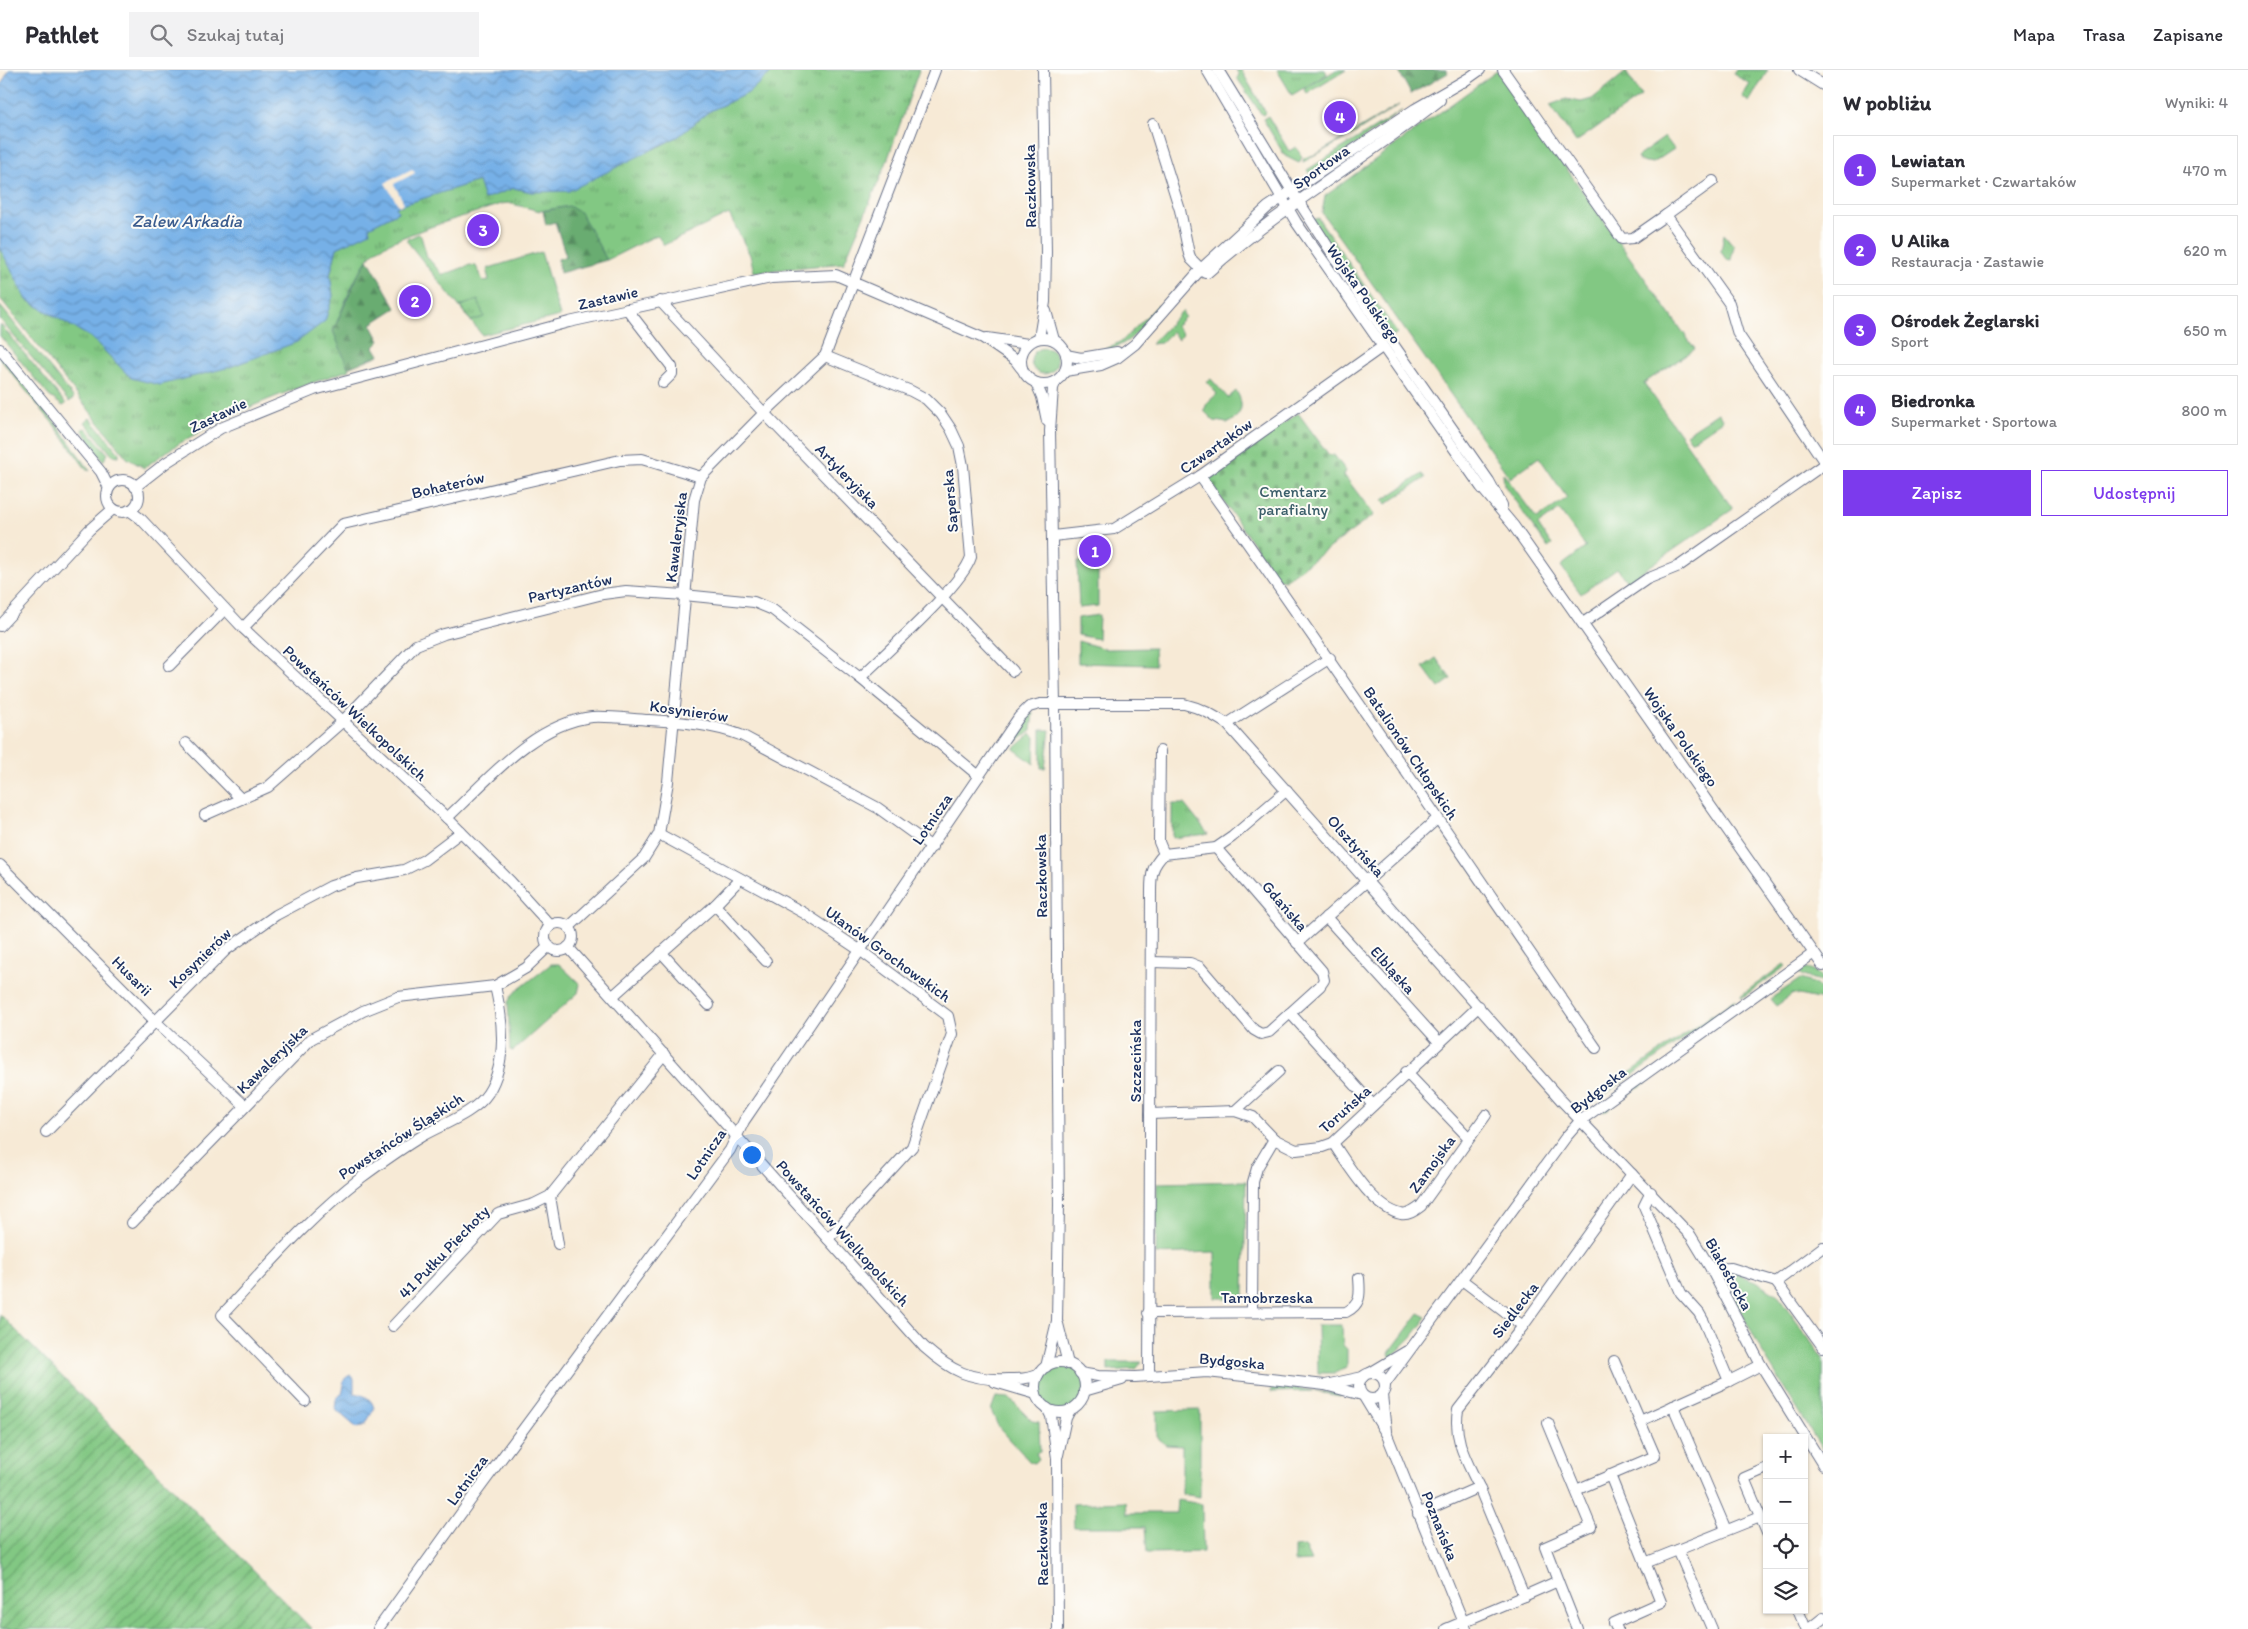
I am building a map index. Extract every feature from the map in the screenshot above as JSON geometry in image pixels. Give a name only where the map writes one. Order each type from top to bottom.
[{"type":"street","points":[[935,70],[852,282],[983,338],[1015,360],[1024,374],[1036,383],[1043,385],[1056,381],[1065,371],[1066,355],[1059,343],[1054,340],[1039,338],[1028,344],[1021,355],[1021,368]]},
{"type":"street","name":"Raczkowska","points":[[1039,338],[1044,302],[1046,252],[1043,70]]},
{"type":"street","name":"Wojska Polskiego","points":[[1207,70],[1281,198],[1382,347],[1481,487],[1513,526],[1583,623],[1823,966]]},
{"type":"street","name":"Wojska Polskiego","points":[[1218,70],[1298,202],[1362,301],[1489,481],[1513,526]]},
{"type":"street","name":"Sportowa","points":[[1203,272],[1288,208],[1420,116],[1480,70]]},
{"type":"street","points":[[1503,70],[1622,239],[1633,238],[1713,181]]},
{"type":"street","points":[[1799,70],[1823,84]]},
{"type":"street","name":"Sportowa","points":[[1203,272],[1261,214],[1281,198],[1415,108],[1467,79]]},
{"type":"street","points":[[1065,371],[1101,365],[1117,358],[1135,344],[1203,272],[1189,254],[1180,210],[1153,124]]},
{"type":"street","points":[[1666,215],[1729,303],[1738,334],[1823,460]]},
{"type":"street","name":"Zastawie","points":[[133,485],[221,428],[314,390],[374,373],[660,301],[771,278],[836,275],[852,282]]},
{"type":"street","name":"Kawaleryjska","points":[[569,927],[644,858],[659,834],[668,782],[694,500],[701,477],[764,413],[825,356],[852,282]]},
{"type":"street","name":"Artyleryjska","points":[[660,301],[764,413],[943,596],[1013,671]]},
{"type":"street","name":"Raczkowska","points":[[1044,302],[1054,340]]},
{"type":"street","points":[[627,309],[672,367],[672,374],[664,383]]},
{"type":"street","points":[[983,338],[1028,344]]},
{"type":"street","name":"Czwartaków","points":[[1052,536],[1114,529],[1200,476],[1382,347]]},
{"type":"street","points":[[0,349],[101,472],[109,488],[111,505],[0,626]]},
{"type":"street","points":[[1066,355],[1081,358],[1097,357],[1128,349]]},
{"type":"street","name":"Saperska","points":[[825,356],[926,399],[952,429],[959,446],[963,466],[971,557],[968,566],[943,596],[860,678]]},
{"type":"street","name":"Raczkowska","points":[[1046,1367],[1057,1321],[1059,1205],[1055,704],[1050,431],[1053,388],[1056,381]]},
{"type":"street","name":"Raczkowska","points":[[1036,383],[1042,397],[1050,431]]},
{"type":"street","name":"Bohaterów","points":[[242,628],[343,524],[620,460],[642,459],[701,477]]},
{"type":"street","points":[[1583,623],[1647,580],[1678,566],[1823,465]]},
{"type":"street","points":[[101,472],[118,481],[133,485],[138,496],[133,507],[121,512],[111,505]]},
{"type":"street","name":"Batalionów Chłopskich","points":[[1200,476],[1330,658],[1437,819],[1596,1048]]},
{"type":"street","points":[[109,488],[118,481]]},
{"type":"street","name":"Powstańców Wielkopolskich","points":[[133,507],[141,519],[224,610],[448,818],[551,926]]},
{"type":"street","name":"Partyzantów","points":[[204,815],[268,787],[343,722],[403,656],[416,645],[428,639],[603,594],[626,591],[754,602],[773,610],[860,678],[979,776]]},
{"type":"street","points":[[169,666],[224,610]]},
{"type":"street","points":[[1227,724],[1330,658]]},
{"type":"street","name":"Lotnicza","points":[[378,1629],[737,1137],[744,1121],[979,776],[1025,712],[1029,708],[1040,704],[1055,704]]},
{"type":"street","name":"Olsztyńska","points":[[1055,704],[1184,704],[1211,713],[1227,724],[1580,1120]]},
{"type":"street","name":"Kosynierów","points":[[448,818],[529,742],[552,729],[574,720],[594,717],[674,722],[723,728],[743,736],[878,808],[932,847]]},
{"type":"street","points":[[186,743],[241,799]]},
{"type":"street","points":[[1160,751],[1159,842],[1164,854],[1216,848],[1232,837],[1287,790]]},
{"type":"street","points":[[1297,942],[1437,819]]},
{"type":"street","name":"Kosynierów","points":[[46,1132],[226,950],[276,915],[331,886],[357,878],[404,870],[424,860],[461,832]]},
{"type":"street","name":"Ułanów Grochowskich","points":[[659,834],[804,913],[861,951],[948,1016],[952,1034],[912,1147],[828,1239]]},
{"type":"street","name":"Gdańska","points":[[1216,848],[1322,971],[1324,980],[1320,986],[1290,1013]]},
{"type":"street","name":"Szczecińska","points":[[1149,1376],[1152,870],[1155,862],[1164,854]]},
{"type":"street","name":"Husarii","points":[[0,865],[156,1022],[244,1106]]},
{"type":"street","points":[[613,996],[660,952],[715,905],[740,879]]},
{"type":"street","points":[[715,905],[766,961]]},
{"type":"street","name":"Elbląska","points":[[1326,917],[1439,1042]]},
{"type":"street","points":[[560,923],[569,927],[572,939],[568,947],[560,950],[549,946],[546,936],[551,926],[560,923]]},
{"type":"street","name":"Kawaleryjska","points":[[132,1223],[311,1039],[363,1011],[398,997],[495,986],[526,968],[549,946]]},
{"type":"street","name":"Powstańców Wielkopolskich","points":[[568,947],[904,1325],[935,1357],[960,1373],[992,1380],[1036,1394]]},
{"type":"street","points":[[660,952],[709,1005]]},
{"type":"street","name":"Bydgoska","points":[[1385,1384],[1580,1120],[1814,954]]},
{"type":"street","points":[[1150,962],[1190,963],[1200,967],[1254,1030],[1262,1034],[1269,1032],[1290,1013],[1373,1105]]},
{"type":"street","name":"Powstańców Śląskich","points":[[305,1401],[222,1315],[304,1226],[335,1198],[421,1137],[470,1110],[487,1095],[496,1079],[502,1060],[499,1002],[495,986]]},
{"type":"street","name":"Toruńska","points":[[1150,1114],[1235,1110],[1253,1116],[1274,1139],[1296,1150],[1322,1147],[1333,1143],[1406,1072],[1479,1006]]},
{"type":"street","name":"41 Pułku Piechoty","points":[[393,1326],[498,1214],[534,1204],[550,1196],[664,1054]]},
{"type":"street","points":[[1235,1110],[1280,1071]]},
{"type":"street","name":"Zamojska","points":[[1333,1143],[1357,1177],[1387,1209],[1402,1215],[1413,1212],[1421,1206],[1470,1138],[1406,1072]]},
{"type":"street","points":[[1470,1138],[1486,1115]]},
{"type":"street","name":"Białostocka","points":[[1580,1120],[1651,1192],[1691,1236],[1711,1269],[1799,1434]]},
{"type":"street","points":[[1252,1312],[1254,1182],[1257,1168],[1274,1139]]},
{"type":"street","name":"Siedlecka","points":[[1524,1596],[1458,1439],[1456,1426],[1458,1410],[1522,1326],[1632,1174]]},
{"type":"street","points":[[1651,1192],[1644,1206],[1681,1293],[1704,1322],[1729,1381]]},
{"type":"street","points":[[550,1196],[558,1244]]},
{"type":"street","points":[[1776,1282],[1823,1247]]},
{"type":"street","points":[[1711,1269],[1731,1268],[1776,1282],[1823,1347]]},
{"type":"street","name":"Tarnobrzeska","points":[[1148,1313],[1346,1312],[1359,1302],[1359,1278]]},
{"type":"street","points":[[1462,1280],[1522,1326]]},
{"type":"street","name":"Raczkowska","points":[[1057,1321],[1068,1364]]},
{"type":"street","name":"Bydgoska","points":[[1325,1385],[1366,1375],[1412,1347]]},
{"type":"street","points":[[1576,1490],[1655,1456],[1614,1361]]},
{"type":"street","points":[[1054,1363],[1068,1364],[1080,1373],[1084,1382],[1081,1400],[1070,1410],[1061,1412],[1047,1408],[1040,1402],[1036,1394],[1035,1388],[1038,1375],[1046,1367],[1054,1363]]},
{"type":"street","points":[[1640,1421],[1761,1365]]},
{"type":"street","name":"Bydgoska","points":[[1080,1373],[1098,1376],[1136,1377],[1207,1372],[1325,1385],[1363,1396]]},
{"type":"street","points":[[1378,1374],[1385,1384],[1382,1395],[1376,1399],[1363,1396],[1359,1384],[1366,1375],[1378,1374]]},
{"type":"street","name":"Powstańców Wielkopolskich","points":[[992,1380],[1030,1378],[1038,1375]]},
{"type":"street","name":"Bydgoska","points":[[1084,1391],[1136,1377]]},
{"type":"street","name":"Poznańska","points":[[1382,1395],[1387,1435]]},
{"type":"street","name":"Poznańska","points":[[1363,1396],[1387,1435],[1464,1626]]},
{"type":"street","points":[[1673,1406],[1726,1530]]},
{"type":"street","name":"Raczkowska","points":[[1047,1408],[1051,1416],[1057,1458],[1058,1629]]},
{"type":"street","name":"Raczkowska","points":[[1057,1458],[1066,1418],[1070,1410]]},
{"type":"street","points":[[1548,1423],[1591,1527],[1545,1547],[1577,1629]]},
{"type":"street","name":"Białostocka","points":[[1808,1450],[1823,1464]]},
{"type":"street","points":[[1763,1470],[1744,1478],[1763,1524]]},
{"type":"street","points":[[1610,1475],[1661,1602],[1614,1622],[1617,1629]]},
{"type":"street","points":[[1418,1514],[1479,1487]]},
{"type":"street","points":[[1645,1563],[1760,1517]]},
{"type":"street","points":[[1678,1550],[1712,1629]]},
{"type":"street","points":[[1446,1629],[1464,1626],[1558,1581]]},
{"type":"street","points":[[1800,1614],[1808,1629],[1823,1618]]},
{"type":"green space","points":[[774,70],[919,70],[886,164],[844,263],[754,272],[750,255],[729,214],[664,245],[657,235],[607,260],[581,213],[569,206],[540,211],[508,203],[501,204],[410,234],[378,249],[370,256],[354,283],[333,331],[349,370],[295,389],[216,423],[167,451],[144,468],[127,458],[0,298],[0,247],[27,300],[92,338],[131,378],[333,296],[330,275],[337,248],[369,232],[368,227],[398,212],[396,207],[404,203],[479,181],[484,199],[514,188],[532,192],[631,158],[679,136],[708,112],[748,93]]},
{"type":"green space","points":[[1236,70],[1241,70],[1266,113],[1262,115],[1237,78],[1239,75]]},
{"type":"green space","points":[[1277,70],[1325,70],[1327,74],[1292,95]]},
{"type":"green space","points":[[1336,70],[1346,70],[1307,94],[1304,89]]},
{"type":"green space","points":[[1398,70],[1446,70],[1448,73],[1411,94]]},
{"type":"green space","points":[[1736,70],[1768,70],[1749,102],[1742,97],[1750,84],[1733,74]]},
{"type":"green space","points":[[1497,71],[1695,349],[1644,383],[1733,509],[1627,582],[1617,568],[1581,594],[1561,566],[1586,547],[1559,510],[1538,525],[1552,545],[1548,548],[1504,485],[1503,473],[1537,519],[1567,498],[1539,457],[1510,478],[1322,213],[1325,196]]},
{"type":"green space","points":[[1626,72],[1641,96],[1576,142],[1550,105],[1566,99],[1581,102],[1592,99]]},
{"type":"green space","points":[[1399,105],[1352,135],[1303,162],[1304,158],[1317,154]]},
{"type":"green space","points":[[1403,110],[1354,146],[1309,173],[1307,170]]},
{"type":"green space","points":[[1268,116],[1289,151],[1296,147],[1302,157],[1299,163],[1285,156],[1263,119]]},
{"type":"green space","points":[[1665,137],[1674,149],[1653,163],[1640,161],[1637,157]]},
{"type":"green space","points":[[569,206],[581,213],[607,260],[560,273],[558,259],[566,256],[555,222],[546,225],[543,211]]},
{"type":"green space","points":[[1318,218],[1397,333],[1393,336],[1313,220]]},
{"type":"green space","points":[[418,234],[421,236],[427,257],[443,275],[470,265],[476,266],[483,281],[489,280],[487,272],[489,268],[541,252],[560,316],[482,335],[406,240]]},
{"type":"green space","points":[[1724,234],[1734,246],[1731,260],[1726,259],[1721,252]]},
{"type":"green space","points":[[368,259],[396,308],[371,324],[380,341],[374,347],[379,355],[348,368],[333,331],[358,275]]},
{"type":"green space","points":[[478,300],[484,317],[471,321],[460,306]]},
{"type":"green space","points":[[1158,305],[1159,308],[1143,327],[1128,340],[1111,349],[1086,353],[1105,349],[1122,341]]},
{"type":"green space","points":[[0,306],[74,398],[69,402],[0,319]]},
{"type":"green space","points":[[1182,311],[1185,317],[1176,326],[1183,334],[1178,339],[1172,332],[1161,343],[1151,344]]},
{"type":"green space","points":[[0,324],[66,404],[63,406],[49,396],[0,336]]},
{"type":"green space","points":[[1044,348],[1053,352],[1057,361],[1053,370],[1044,374],[1035,370],[1031,361],[1035,352]]},
{"type":"green space","points":[[0,355],[58,426],[90,471],[86,469],[55,426],[0,359]]},
{"type":"green space","points":[[1211,379],[1228,398],[1236,391],[1241,401],[1239,413],[1228,423],[1214,421],[1204,411],[1207,403],[1217,394],[1207,382]]},
{"type":"green space","name":"Cmentarz parafialny","points":[[1298,413],[1329,455],[1334,455],[1346,471],[1344,475],[1374,515],[1285,580],[1278,579],[1209,481],[1211,475]]},
{"type":"green space","points":[[1718,413],[1723,420],[1692,441],[1686,434]]},
{"type":"green space","points":[[90,418],[119,453],[119,456],[112,455],[85,422]]},
{"type":"green space","points":[[86,428],[108,454],[103,461],[82,429]]},
{"type":"green space","points":[[1422,474],[1425,478],[1386,504],[1383,500]]},
{"type":"green space","points":[[1098,561],[1098,606],[1079,608],[1077,562]]},
{"type":"green space","points":[[1099,615],[1098,639],[1078,635],[1078,618]]},
{"type":"green space","points":[[1078,641],[1106,649],[1154,648],[1155,665],[1078,663]]},
{"type":"green space","points":[[1436,658],[1451,679],[1439,688],[1423,667]]},
{"type":"green space","points":[[1033,712],[1031,731],[1006,750],[1025,719]]},
{"type":"green space","points":[[1041,730],[1050,730],[1045,768],[1041,768]]},
{"type":"green space","points":[[1031,734],[1035,737],[1034,764],[1014,749]]},
{"type":"green space","points":[[1172,804],[1184,804],[1208,834],[1172,838]]},
{"type":"green space","points":[[551,964],[559,964],[580,984],[578,993],[513,1051],[510,1050],[508,1002],[514,993]]},
{"type":"green space","points":[[1784,964],[1786,966],[1743,997],[1740,996]]},
{"type":"green space","points":[[1806,969],[1818,974],[1822,979],[1823,986],[1820,981],[1803,976],[1798,972]]},
{"type":"green space","points":[[1800,979],[1816,985],[1823,995],[1823,1000],[1793,994],[1776,1006],[1770,999]]},
{"type":"green space","points":[[1735,999],[1735,1002],[1595,1102],[1594,1098]]},
{"type":"green space","points":[[1683,1053],[1687,1053],[1604,1112],[1602,1111]]},
{"type":"green space","points":[[1246,1181],[1244,1295],[1243,1298],[1215,1298],[1215,1252],[1156,1254],[1157,1183]]},
{"type":"green space","points":[[1724,1271],[1732,1272],[1755,1281],[1777,1294],[1823,1359],[1823,1451],[1762,1352],[1737,1304],[1734,1290]]},
{"type":"green space","points":[[1419,1313],[1427,1317],[1411,1338],[1391,1358],[1389,1353]]},
{"type":"green space","points":[[0,1314],[312,1629],[0,1629]]},
{"type":"green space","points":[[1317,1325],[1342,1325],[1343,1345],[1347,1349],[1347,1367],[1336,1373],[1318,1373]]},
{"type":"green space","points":[[1060,1362],[1069,1364],[1080,1373],[1085,1387],[1083,1396],[1074,1407],[1060,1412],[1051,1410],[1040,1401],[1035,1387],[1037,1378],[1046,1367]]},
{"type":"green space","points":[[1108,1362],[1142,1362],[1136,1369],[1108,1371]]},
{"type":"green space","points":[[1272,1385],[1341,1394],[1340,1396],[1312,1391],[1271,1392]]},
{"type":"green space","points":[[996,1397],[1009,1398],[1032,1421],[1039,1422],[1040,1452],[1036,1453],[1039,1459],[1035,1463],[1030,1462],[998,1426],[991,1410]]},
{"type":"green space","points":[[1200,1410],[1200,1497],[1182,1494],[1182,1446],[1166,1445],[1157,1437],[1157,1411]]},
{"type":"green space","points":[[1177,1500],[1202,1504],[1203,1552],[1147,1553],[1145,1527],[1074,1527],[1073,1504],[1126,1502],[1127,1513],[1176,1513]]},
{"type":"green space","points":[[1304,1546],[1311,1561],[1294,1562],[1294,1547]]},
{"type":"water","name":"Zalew Arkadia","points":[[9,70],[774,70],[748,93],[708,112],[679,136],[569,191],[532,192],[514,188],[484,199],[478,181],[396,207],[398,212],[369,227],[370,232],[337,248],[330,275],[333,296],[325,321],[297,342],[230,367],[160,385],[131,378],[92,338],[27,300],[2,252],[0,247],[0,87]]},
{"type":"water","points":[[351,1375],[354,1378],[354,1393],[372,1402],[374,1409],[365,1425],[357,1428],[335,1409],[336,1400],[343,1390],[344,1381]]},
{"type":"pier","points":[[412,169],[415,173],[394,184],[404,203],[399,206],[385,183]]},
{"type":"place","name":"Biedronka","points":[[1340,117]]},
{"type":"place","name":"Ośrodek Żeglarski","points":[[483,230]]},
{"type":"place","name":"U Alika","points":[[415,301]]},
{"type":"place","name":"Lewiatan","points":[[1095,551]]}]
